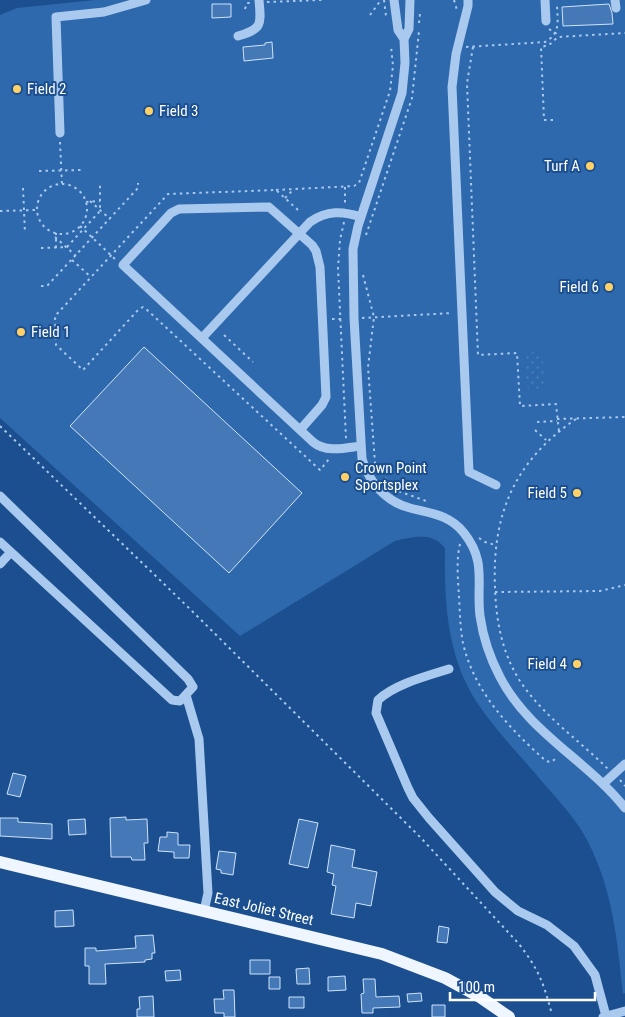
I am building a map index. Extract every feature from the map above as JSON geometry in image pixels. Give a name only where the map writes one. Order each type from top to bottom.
[{"type":"main road","name":"East Joliet Street","points":[[0,862],[382,954],[414,964],[445,978],[480,997],[509,1017]]},
{"type":"street","points":[[60,133],[56,17],[104,12],[146,0]]},
{"type":"street","points":[[394,0],[398,30],[404,39]]},
{"type":"street","points":[[410,0],[409,29],[404,39],[405,63],[402,94],[354,239],[352,260],[360,446],[365,468],[383,494],[400,504],[445,517],[464,533],[478,560],[480,568],[480,614],[488,648],[501,679],[510,694],[526,713],[603,784],[624,806]]},
{"type":"street","points":[[461,0],[468,3],[456,54],[452,87],[469,472],[496,485]]},
{"type":"street","points":[[545,0],[545,24]]},
{"type":"street","points":[[238,36],[253,32],[260,21],[258,2]]},
{"type":"street","points":[[300,430],[322,405],[326,397],[318,256],[312,245],[269,207],[180,209],[171,213],[123,265],[202,338],[300,430],[313,442],[322,448],[360,446]]},
{"type":"street","points":[[202,338],[315,218],[328,213],[345,212],[361,217]]},
{"type":"street","points":[[0,496],[188,679],[193,687],[180,701],[172,700],[0,542]]},
{"type":"street","points":[[0,564],[11,552]]},
{"type":"street","points":[[449,669],[423,677],[387,692],[378,700],[376,713],[413,798],[495,892],[518,911],[547,924],[574,946],[595,975],[605,1016],[625,1011]]},
{"type":"street","points":[[186,695],[199,739],[202,765],[208,893],[204,911]]},
{"type":"street","points":[[603,784],[625,764]]},
{"type":"path","points":[[245,9],[248,2],[322,0]]},
{"type":"path","points":[[370,15],[381,0]]},
{"type":"path","points":[[464,48],[548,41],[558,28],[557,6]]},
{"type":"path","points":[[366,237],[412,98],[420,9]]},
{"type":"path","points":[[545,24],[558,37]]},
{"type":"path","points":[[553,120],[544,120],[541,47],[558,37],[625,33]]},
{"type":"path","points":[[276,190],[345,187],[355,186],[360,182],[392,80],[393,66],[390,46]]},
{"type":"path","points":[[473,47],[467,83],[478,355],[518,353],[520,406],[556,404],[559,432]]},
{"type":"path","points":[[60,133],[62,184]]},
{"type":"path","points":[[39,171],[82,170]]},
{"type":"path","points":[[41,286],[47,286],[93,238],[138,188],[138,183]]},
{"type":"path","points":[[56,235],[71,233],[80,226],[86,216],[86,202],[83,195],[75,188],[62,184],[53,186],[44,192],[38,202],[37,210],[42,224],[56,235],[76,256]]},
{"type":"path","points":[[41,248],[66,247],[84,229],[100,211],[100,184]]},
{"type":"path","points":[[345,187],[345,204]]},
{"type":"path","points":[[23,188],[25,233]]},
{"type":"path","points":[[285,198],[294,189]]},
{"type":"path","points":[[86,202],[100,200]]},
{"type":"path","points":[[90,201],[110,219]]},
{"type":"path","points":[[0,211],[37,210]]},
{"type":"path","points":[[345,220],[338,258],[346,439]]},
{"type":"path","points":[[80,226],[123,265]]},
{"type":"path","points":[[342,230],[348,232]]},
{"type":"path","points":[[56,235],[56,248]]},
{"type":"path","points":[[72,260],[91,277]]},
{"type":"path","points":[[363,270],[374,317],[368,367],[375,463],[388,482],[398,491],[429,502]]},
{"type":"path","points":[[83,370],[143,307],[320,470],[329,459],[339,458]]},
{"type":"path","points":[[322,320],[455,313]]},
{"type":"path","points":[[224,335],[253,362]]},
{"type":"path","points":[[537,422],[625,417]]},
{"type":"path","points":[[576,419],[547,441],[526,464],[513,486],[501,516],[495,545],[495,592],[500,635],[507,656],[519,679],[541,708],[610,770]]},
{"type":"path","points":[[0,426],[177,597],[421,838],[531,959],[540,974],[551,1011]]},
{"type":"path","points":[[535,430],[547,441]]},
{"type":"path","points":[[346,431],[352,431]]},
{"type":"path","points":[[479,538],[495,545]]},
{"type":"path","points":[[495,592],[600,591],[625,585]]},
{"type":"shaded area","name":"Crown Point Sportsplex","points":[[95,0],[625,0],[625,993],[623,994],[616,934],[608,896],[603,877],[587,840],[569,813],[483,711],[466,683],[453,647],[449,628],[445,588],[445,548],[440,543],[428,537],[395,541],[240,636],[0,418],[0,15],[17,8]]},
{"type":"shaded area","points":[[534,352],[539,353],[543,357],[544,387],[543,391],[539,393],[529,390],[526,383],[526,357]]},
{"type":"building","points":[[212,4],[231,4],[231,17],[212,18]]},
{"type":"building","points":[[609,4],[613,24],[563,26],[562,7]]},
{"type":"building","points":[[272,42],[273,58],[244,61],[243,47],[265,45],[265,43]]},
{"type":"building","points":[[144,347],[302,493],[229,573],[70,426]]},
{"type":"building","points":[[13,773],[26,776],[20,797],[7,794]]},
{"type":"building","points":[[126,817],[126,820],[147,819],[148,843],[144,843],[145,860],[132,860],[131,857],[111,857],[110,818]]},
{"type":"building","points":[[0,818],[18,818],[18,822],[52,824],[52,839],[0,836]]},
{"type":"building","points":[[85,819],[86,834],[69,835],[68,820]]},
{"type":"building","points":[[299,819],[318,823],[308,868],[289,864]]},
{"type":"building","points":[[167,832],[178,833],[178,845],[190,845],[189,858],[174,858],[174,852],[158,851],[160,837],[167,837]]},
{"type":"building","points":[[331,845],[355,850],[352,867],[377,872],[371,906],[356,903],[354,918],[331,914],[336,886],[332,885],[334,874],[327,872]]},
{"type":"building","points":[[219,851],[236,853],[233,875],[221,873],[221,870],[216,869]]},
{"type":"building","points":[[73,910],[74,926],[55,927],[55,911]]},
{"type":"building","points":[[439,926],[449,928],[447,943],[437,942]]},
{"type":"building","points":[[153,935],[155,953],[152,953],[152,959],[145,960],[145,962],[105,964],[106,984],[89,984],[89,966],[85,966],[85,948],[96,948],[96,951],[136,948],[135,936]]},
{"type":"building","points":[[250,960],[270,960],[270,974],[250,974]]},
{"type":"building","points":[[309,968],[310,984],[297,984],[296,969]]},
{"type":"building","points":[[180,970],[181,980],[166,981],[165,971]]},
{"type":"building","points":[[345,976],[346,990],[328,991],[328,977]]},
{"type":"building","points":[[269,977],[280,977],[280,989],[269,989]]},
{"type":"building","points":[[363,979],[375,979],[376,997],[399,996],[400,1007],[373,1008],[373,1013],[362,1013],[361,994],[364,993]]},
{"type":"building","points":[[223,990],[234,990],[235,1017],[224,1017],[224,1013],[215,1013],[214,999],[224,999]]},
{"type":"building","points":[[421,993],[422,1001],[408,1002],[407,994]]},
{"type":"building","points":[[153,996],[154,1017],[137,1017],[137,1009],[140,1009],[139,997]]},
{"type":"building","points":[[289,997],[304,997],[304,1008],[289,1008]]},
{"type":"building","points":[[432,1005],[445,1005],[445,1017],[432,1017]]},
{"type":"place","name":"Field 2","points":[[17,89]]},
{"type":"place","name":"Field 3","points":[[149,111]]},
{"type":"place","name":"Turf A","points":[[590,166]]},
{"type":"place","name":"Field 6","points":[[609,287]]},
{"type":"place","name":"Field 1","points":[[21,332]]},
{"type":"place","name":"Crown Point Sportsplex","points":[[345,477]]},
{"type":"place","name":"Field 5","points":[[577,493]]},
{"type":"place","name":"Field 4","points":[[577,664]]}]
